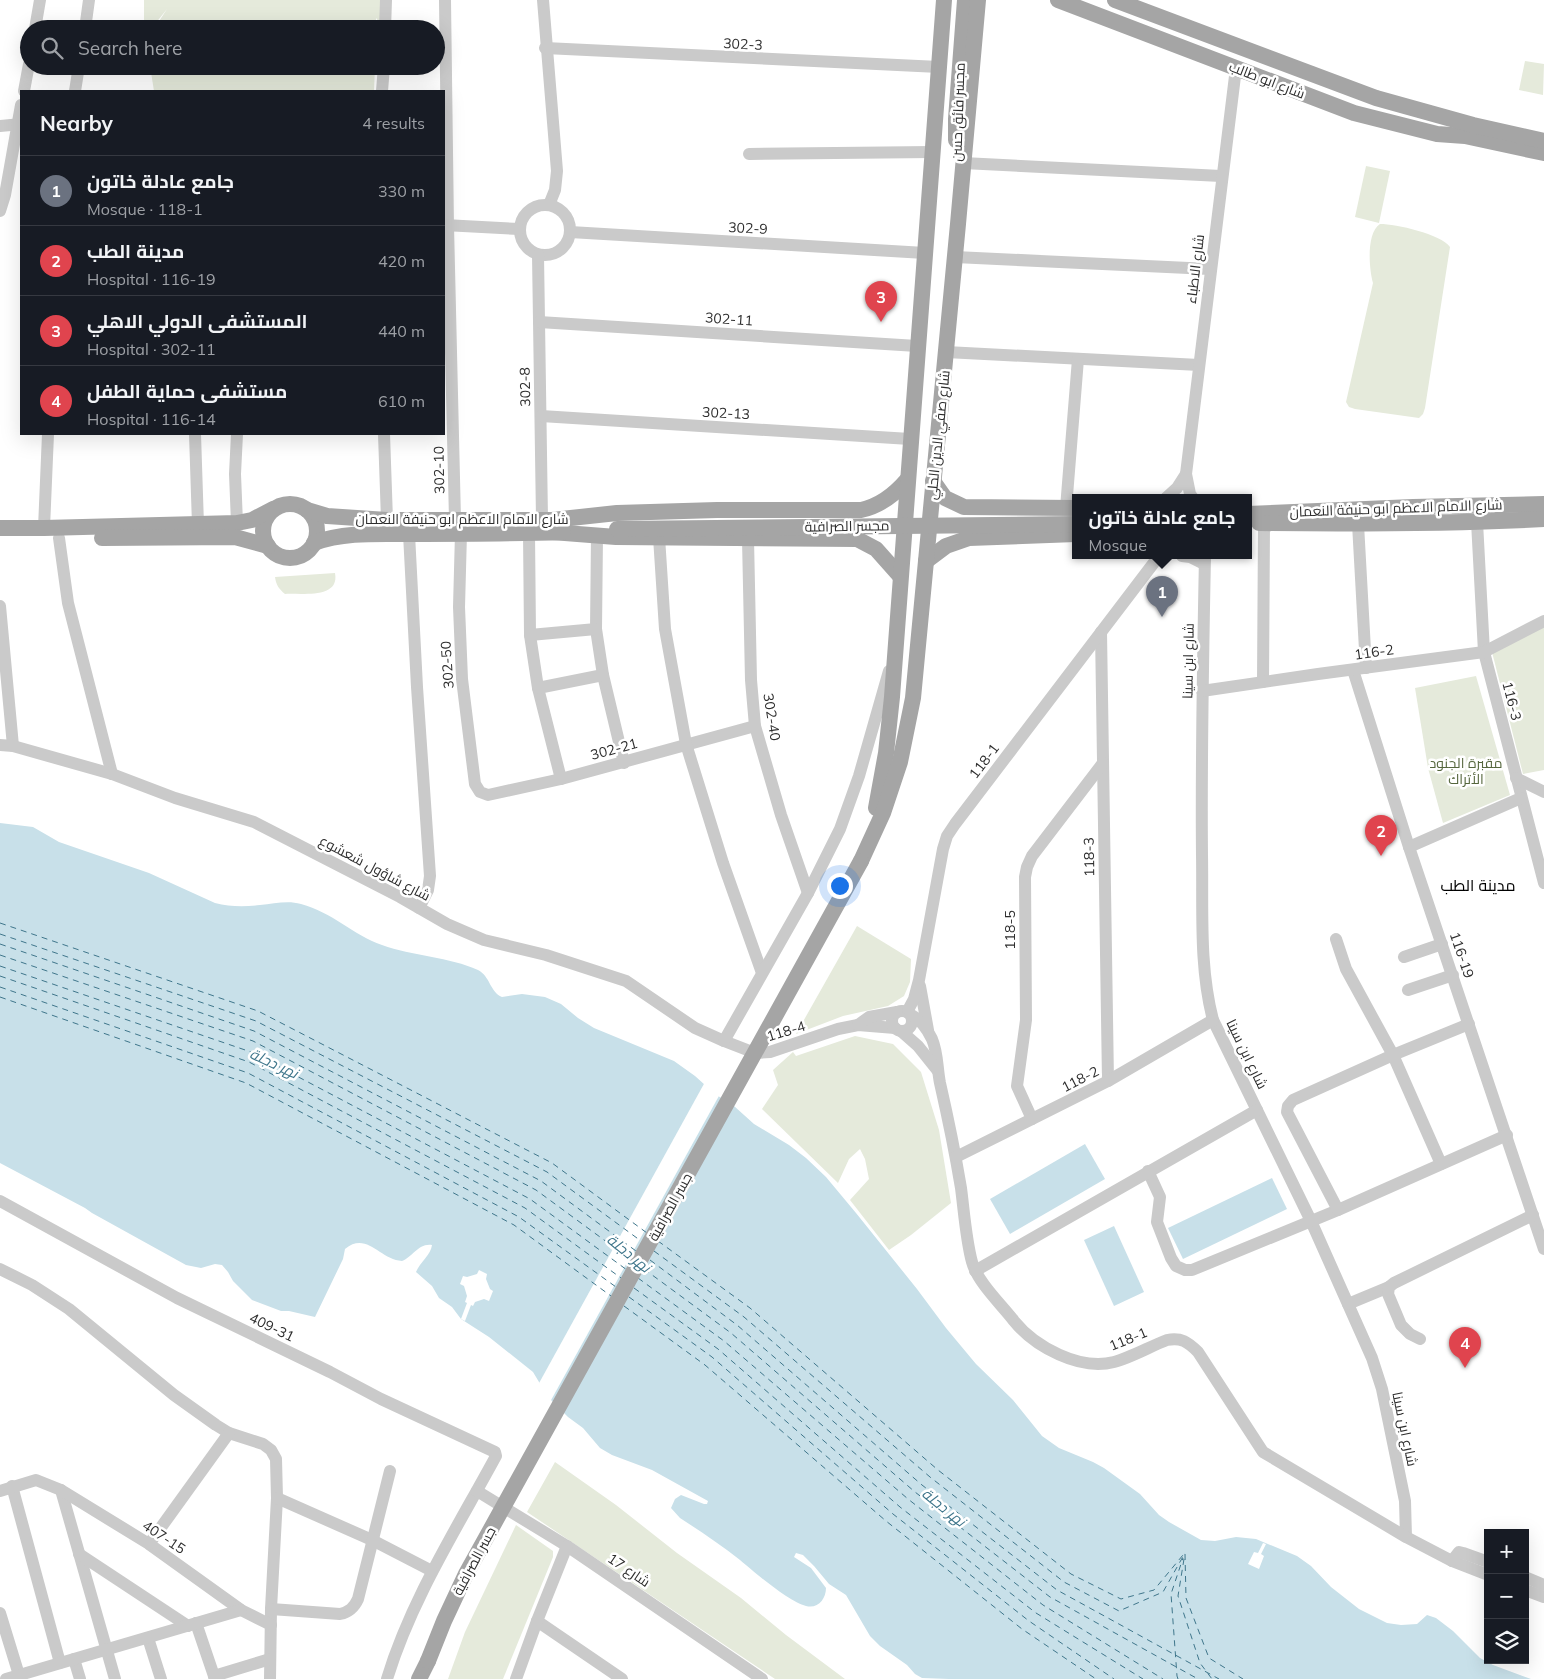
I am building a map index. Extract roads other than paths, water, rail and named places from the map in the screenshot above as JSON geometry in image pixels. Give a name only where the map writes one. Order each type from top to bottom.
[{"type":"main road","name":"مجسر فائق حسن","points":[[960,165],[956,119],[965,0]]},
{"type":"main road","name":"شارع صفي الدين الحلي","points":[[861,861],[882,813],[900,762],[913,698],[958,224],[960,165],[978,0]]},
{"type":"main road","points":[[975,30],[985,0]]},
{"type":"main road","name":"شارع ابو طالب","points":[[1058,0],[1354,113],[1437,134],[1477,137]]},
{"type":"main road","name":"شارع ابو طالب","points":[[1115,0],[1376,98],[1441,116],[1486,118],[1544,130]]},
{"type":"main road","name":"مجسر فائق حسن","points":[[927,221],[936,158],[945,118],[947,1]]},
{"type":"main road","points":[[936,158],[939,67],[947,1]]},
{"type":"main road","points":[[1285,86],[1292,67]]},
{"type":"main road","name":"شارع ابو طالب","points":[[1441,116],[1477,137]]},
{"type":"main road","points":[[1477,137],[1544,141]]},
{"type":"main road","points":[[1477,137],[1544,153]]},
{"type":"main road","points":[[1477,137],[1544,163]]},
{"type":"main road","name":"شارع صفي الدين الحلي","points":[[861,861],[876,807],[886,753],[892,697],[927,221]]},
{"type":"main road","points":[[549,524],[617,513],[717,510],[855,510],[868,508],[889,497],[907,480]]},
{"type":"main road","points":[[933,482],[945,498],[964,507],[1072,511]]},
{"type":"main road","points":[[0,528],[237,523],[252,520],[281,505],[290,504],[300,505],[313,517],[316,525],[316,534],[314,543],[309,550],[301,555],[284,557],[276,554],[268,546],[263,531],[264,523],[273,510]]},
{"type":"main road","name":"شارع الامام الاعظم ابو حنيفة النعمان","points":[[1261,522],[1413,507],[1544,504]]},
{"type":"main road","points":[[961,540],[954,534],[951,522],[954,514],[964,507]]},
{"type":"main road","points":[[864,541],[875,536],[879,528],[877,516],[868,508]]},
{"type":"main road","name":"شارع الامام الاعظم ابو حنيفة النعمان","points":[[307,510],[326,516],[342,518],[387,520],[529,533],[549,524]]},
{"type":"main road","name":"مجسر الصرافية","points":[[618,525],[1072,511]]},
{"type":"main road","points":[[1252,513],[1261,522]]},
{"type":"main road","name":"شارع الامام الاعظم ابو حنيفة النعمان","points":[[1261,522],[1358,524],[1544,519]]},
{"type":"main road","points":[[549,524],[597,536],[748,539],[850,538],[864,541],[881,553],[900,576]]},
{"type":"main road","name":"شارع الامام الاعظم ابو حنيفة النعمان","points":[[314,543],[325,538],[409,534],[458,527],[549,524],[618,525]]},
{"type":"main road","name":"مجسر الصرافية","points":[[618,525],[1072,524]]},
{"type":"main road","points":[[926,561],[939,550],[961,540],[998,536],[1072,534]]},
{"type":"main road","points":[[0,538],[235,537],[268,546]]},
{"type":"main road","name":"جسر الصرافية","points":[[428,1661],[444,1621],[470,1566],[861,861]]},
{"type":"main road","points":[[419,1679],[428,1661]]},
{"type":"main road","points":[[423,1679],[428,1661]]},
{"type":"street","points":[[37,20],[40,0]]},
{"type":"street","points":[[86,20],[89,0]]},
{"type":"street","points":[[385,20],[386,0]]},
{"type":"street","name":"302-10","points":[[445,0],[446,226],[458,527]]},
{"type":"street","points":[[543,0],[545,48],[557,171],[555,190],[549,205]]},
{"type":"street","name":"302-3","points":[[545,48],[939,67]]},
{"type":"street","name":"شارع الاطباء","points":[[1186,474],[1221,176],[1236,68]]},
{"type":"street","points":[[24,90],[27,75]]},
{"type":"street","points":[[75,90],[78,75]]},
{"type":"street","points":[[382,90],[383,75]]},
{"type":"street","points":[[0,126],[20,124],[6,196],[0,212]]},
{"type":"street","points":[[749,154],[936,158]]},
{"type":"street","points":[[960,165],[1221,176]]},
{"type":"street","points":[[549,205],[563,212],[567,218],[570,232],[568,241],[563,248],[547,256],[538,255],[524,245],[519,229],[521,220],[532,208],[549,205]]},
{"type":"street","points":[[446,226],[519,229]]},
{"type":"street","name":"302-9","points":[[570,232],[925,253]]},
{"type":"street","name":"302-8","points":[[538,255],[541,416],[549,524]]},
{"type":"street","points":[[955,257],[1210,269]]},
{"type":"street","name":"302-11","points":[[539,322],[917,346]]},
{"type":"street","points":[[946,352],[1199,365]]},
{"type":"street","points":[[1073,494],[1078,359]]},
{"type":"street","name":"302-13","points":[[541,416],[910,439]]},
{"type":"street","points":[[44,528],[48,435]]},
{"type":"street","points":[[195,435],[198,524]]},
{"type":"street","points":[[237,435],[235,474],[237,523]]},
{"type":"street","points":[[384,435],[387,520]]},
{"type":"street","points":[[1170,494],[1177,488],[1186,474]]},
{"type":"street","points":[[1186,474],[1190,494]]},
{"type":"street","points":[[1261,522],[1263,682]]},
{"type":"street","name":"116-3","points":[[1477,522],[1484,652],[1544,883]]},
{"type":"street","points":[[1358,524],[1366,668]]},
{"type":"street","name":"302-50","points":[[458,527],[462,679],[475,784],[480,792]]},
{"type":"street","points":[[529,533],[530,635],[538,688],[561,779]]},
{"type":"street","points":[[409,534],[430,881],[428,890],[419,908]]},
{"type":"street","points":[[597,536],[596,629],[604,675],[624,762]]},
{"type":"street","points":[[659,537],[665,629],[686,744],[723,863],[762,973]]},
{"type":"street","points":[[59,538],[68,603],[112,774]]},
{"type":"street","name":"302-40","points":[[748,539],[751,680],[755,726],[781,815],[808,893]]},
{"type":"street","name":"118-1","points":[[1157,559],[955,824],[943,848],[919,980],[914,999],[905,1013],[918,1019],[928,1032],[936,1054],[956,1157],[972,1262],[976,1271],[1020,1328],[1034,1341],[1054,1352],[1075,1360],[1097,1364],[1114,1362],[1174,1338],[1189,1344],[1198,1352],[1263,1452],[1406,1536],[1452,1560],[1486,1574]]},
{"type":"street","name":"شارع ابن سينا","points":[[1205,560],[1202,691],[1202,961],[1206,991],[1213,1020],[1311,1221],[1372,1358],[1382,1389],[1405,1501],[1406,1536]]},
{"type":"street","points":[[0,606],[6,746]]},
{"type":"street","name":"116-2","points":[[1202,691],[1484,652],[1544,621]]},
{"type":"street","points":[[530,635],[596,629]]},
{"type":"street","name":"118-3","points":[[1101,632],[1108,1081]]},
{"type":"street","points":[[724,1041],[808,893],[840,829],[859,776],[895,649]]},
{"type":"street","name":"116-19","points":[[1352,670],[1409,847],[1543,1245]]},
{"type":"street","points":[[538,688],[604,675]]},
{"type":"street","name":"302-21","points":[[480,792],[488,795],[561,779],[755,726]]},
{"type":"street","name":"شارع شاؤول شعشوع","points":[[6,746],[112,774],[175,798],[254,822],[447,924],[484,940],[546,956],[626,982],[695,1028],[724,1041]]},
{"type":"street","name":"118-5","points":[[1032,1119],[1017,1086],[1026,1020],[1025,877],[1032,856],[1103,763]]},
{"type":"street","points":[[1516,778],[1544,792]]},
{"type":"street","points":[[1409,847],[1521,798]]},
{"type":"street","points":[[1336,939],[1346,968],[1393,1055],[1441,1164]]},
{"type":"street","points":[[1404,957],[1442,944]]},
{"type":"street","points":[[1408,990],[1453,975]]},
{"type":"street","points":[[919,980],[928,1032]]},
{"type":"street","points":[[905,1013],[892,1021],[898,1029],[918,1046],[938,1071]]},
{"type":"street","name":"118-4","points":[[858,1025],[869,1017],[905,1013]]},
{"type":"street","name":"118-2","points":[[956,1157],[1108,1081],[1213,1020]]},
{"type":"street","points":[[1338,1210],[1287,1112],[1288,1106],[1293,1100],[1393,1055],[1470,1024]]},
{"type":"street","name":"118-4","points":[[724,1041],[755,1053],[767,1053],[838,1029],[858,1025],[898,1029]]},
{"type":"street","points":[[976,1271],[1257,1110]]},
{"type":"street","points":[[1148,1172],[1160,1196],[1157,1222],[1171,1258],[1176,1266],[1185,1270],[1192,1270],[1338,1210],[1507,1135]]},
{"type":"street","name":"409-31","points":[[0,1201],[177,1298],[330,1372],[381,1399],[490,1448],[495,1452],[496,1456],[477,1491]]},
{"type":"street","points":[[1348,1304],[1389,1288],[1394,1283],[1533,1215]]},
{"type":"street","points":[[0,1269],[32,1285],[69,1309],[174,1395],[216,1425],[229,1432],[263,1444],[271,1450],[276,1459],[277,1498],[271,1609],[270,1679]]},
{"type":"street","points":[[1389,1288],[1388,1294],[1401,1324],[1410,1334],[1420,1339]]},
{"type":"street","points":[[149,1544],[229,1432]]},
{"type":"street","points":[[271,1609],[340,1614],[347,1612],[354,1606],[358,1600],[390,1470]]},
{"type":"street","name":"407-15","points":[[6,1489],[36,1480],[61,1490],[149,1544],[241,1610],[271,1625]]},
{"type":"street","points":[[6,1489],[60,1663]]},
{"type":"street","points":[[61,1490],[115,1679]]},
{"type":"street","points":[[387,1679],[395,1653],[432,1571],[477,1491]]},
{"type":"street","name":"شارع 17","points":[[477,1491],[567,1546],[762,1679]]},
{"type":"street","points":[[277,1498],[372,1540],[432,1571]]},
{"type":"street","points":[[516,1679],[567,1546]]},
{"type":"street","points":[[1452,1560],[1459,1552],[1463,1552],[1484,1560]]},
{"type":"street","points":[[79,1554],[192,1625],[215,1678],[270,1659]]},
{"type":"street","points":[[1529,1579],[1544,1585]]},
{"type":"street","points":[[1529,1591],[1544,1597]]},
{"type":"street","points":[[6,1679],[241,1610]]},
{"type":"street","points":[[0,1613],[21,1676]]},
{"type":"street","points":[[537,1621],[622,1679]]},
{"type":"street","points":[[148,1638],[161,1679]]},
{"type":"street","points":[[74,1659],[80,1679]]},
{"type":"water","name":"نهر دجلة","points":[[0,823],[33,827],[59,842],[149,873],[215,903],[243,906],[291,902],[301,904],[323,912],[371,941],[406,952],[455,962],[478,970],[485,976],[495,992],[502,997],[522,994],[545,997],[561,1004],[594,1028],[674,1061],[715,1094],[734,1106],[754,1124],[789,1145],[826,1177],[976,1364],[1013,1400],[1042,1436],[1059,1448],[1104,1468],[1140,1494],[1159,1515],[1201,1540],[1215,1541],[1236,1537],[1256,1539],[1297,1556],[1359,1609],[1387,1623],[1401,1625],[1417,1624],[1427,1615],[1436,1618],[1484,1660],[1484,1664],[1491,1664],[1531,1679],[922,1678],[870,1636],[846,1595],[829,1584],[803,1555],[796,1553],[794,1557],[811,1568],[826,1588],[823,1599],[818,1605],[810,1607],[781,1593],[740,1560],[680,1518],[671,1508],[675,1499],[681,1495],[704,1504],[707,1504],[708,1501],[652,1470],[612,1455],[600,1448],[583,1428],[568,1417],[548,1397],[533,1372],[489,1337],[461,1319],[452,1307],[439,1298],[432,1286],[416,1272],[430,1252],[432,1245],[419,1248],[402,1261],[387,1256],[367,1245],[353,1244],[345,1249],[343,1259],[315,1317],[281,1311],[252,1300],[233,1281],[222,1265],[215,1264],[201,1268],[186,1265],[0,1163]]},
{"type":"water","points":[[1085,1144],[1105,1179],[1010,1234],[990,1199]]},
{"type":"water","points":[[1272,1178],[1287,1209],[1183,1259],[1168,1228]]},
{"type":"water","points":[[1114,1226],[1144,1292],[1114,1306],[1084,1240]]},
{"type":"place","name":"المستشفى الدولي الاهلي","points":[[881,322]]},
{"type":"place","name":"جامع عادلة خاتون","points":[[1162,617]]},
{"type":"place","name":"مدينة الطب","points":[[1381,856]]},
{"type":"place","name":"مستشفى حماية الطفل","points":[[1465,1368]]},
{"type":"district","name":"مدينة الطب","points":[[1478,885]]},
{"type":"park label","name":"مقبرة الجنود الأتراك","points":[[1466,772]]}]
